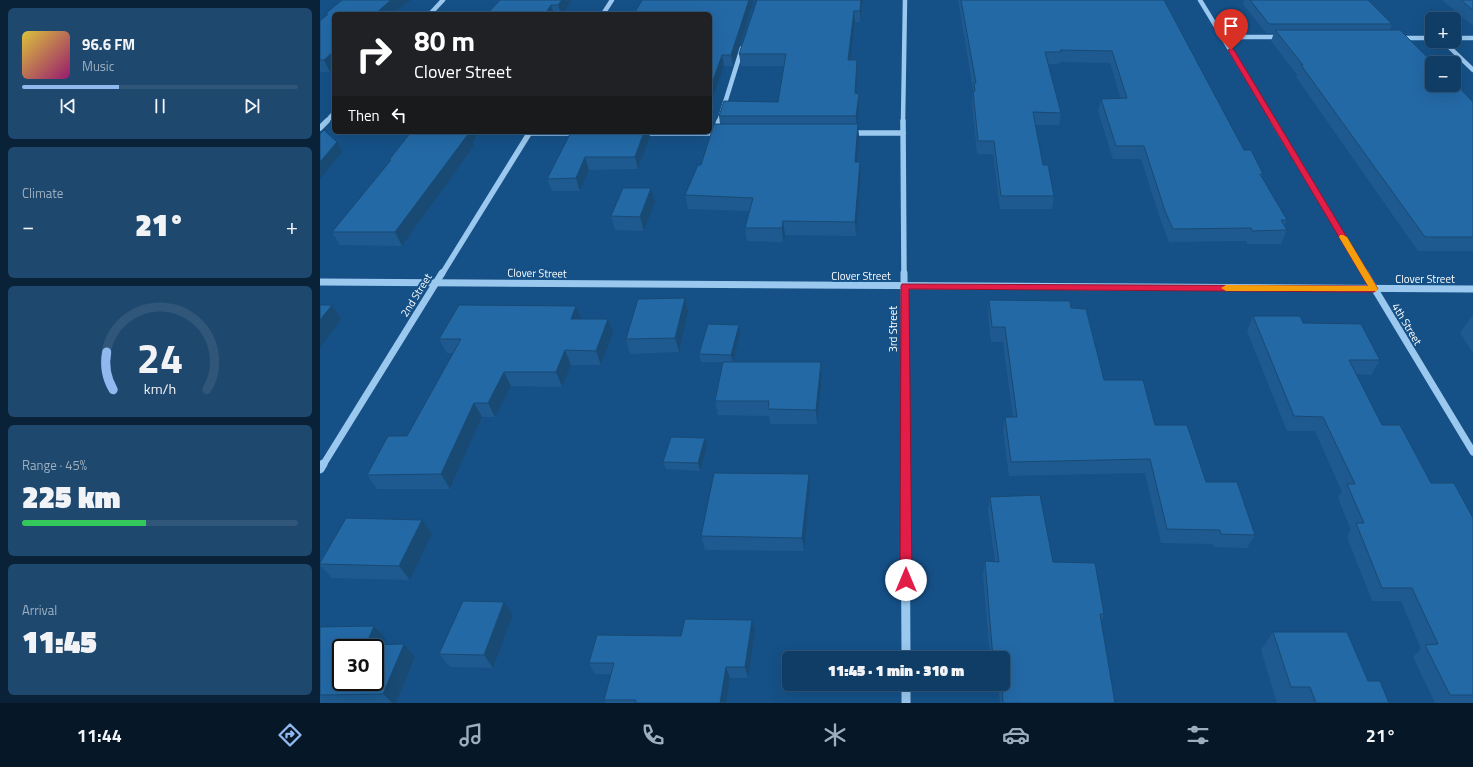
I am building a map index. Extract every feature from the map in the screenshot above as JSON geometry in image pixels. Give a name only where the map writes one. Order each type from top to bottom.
[{"type":"street","points":[[432,12],[443,0]]},
{"type":"street","points":[[604,12],[612,0]]},
{"type":"street","name":"3rd Street","points":[[905,0],[904,133],[906,651]]},
{"type":"street","name":"4th Street","points":[[1200,0],[1473,452]]},
{"type":"street","points":[[1223,37],[1285,37]]},
{"type":"street","points":[[1393,38],[1425,38]]},
{"type":"street","points":[[1461,38],[1473,38]]},
{"type":"street","points":[[723,133],[715,133],[743,44]]},
{"type":"street","points":[[1450,48],[1473,70]]},
{"type":"street","points":[[320,128],[332,115]]},
{"type":"street","points":[[841,133],[904,133]]},
{"type":"street","name":"2nd Street","points":[[320,469],[528,134]]},
{"type":"street","name":"Clover Street","points":[[320,282],[1473,290]]},
{"type":"street","points":[[906,691],[906,703]]},
{"type":"building","points":[[342,0],[391,0],[377,12],[332,12],[332,53],[324,60],[320,60],[320,21],[328,14],[325,14]]},
{"type":"building","points":[[500,0],[562,0],[558,5],[551,5],[546,12],[489,12]]},
{"type":"building","points":[[642,0],[749,0],[731,55],[722,55],[712,83],[712,12],[635,12]]},
{"type":"building","points":[[757,0],[861,0],[860,11],[854,11],[848,60],[857,60],[855,93],[859,94],[856,116],[719,116],[724,101],[778,102],[786,54],[739,54]]},
{"type":"building","points":[[961,0],[1164,0],[1244,150],[1251,150],[1263,174],[1260,174],[1287,220],[1281,220],[1287,230],[1252,231],[1251,228],[1173,229],[1165,211],[1144,146],[1116,146],[1101,99],[1127,98],[1112,51],[1060,50],[1061,52],[1045,52],[1061,113],[1033,112],[1043,165],[1048,165],[1054,196],[1001,196],[994,141],[978,141],[973,91],[975,91],[974,83],[976,83]]},
{"type":"building","points":[[1250,0],[1368,0],[1392,24],[1269,24]]},
{"type":"building","points":[[1461,0],[1473,0],[1473,10]]},
{"type":"building","points":[[1275,30],[1400,30],[1426,56],[1425,92],[1461,92],[1461,89],[1473,102],[1473,237],[1425,237],[1301,65],[1303,65]]},
{"type":"building","points":[[714,124],[858,124],[855,162],[860,162],[855,222],[783,221],[782,228],[745,228],[753,198],[685,195],[698,165],[701,165]]},
{"type":"building","points":[[324,130],[337,142],[320,162],[320,134]]},
{"type":"building","points":[[409,134],[468,134],[395,232],[332,232],[391,160],[389,160]]},
{"type":"building","points":[[570,134],[643,134],[635,157],[585,157],[576,178],[547,179]]},
{"type":"building","points":[[623,188],[651,188],[640,217],[611,216]]},
{"type":"building","points":[[685,298],[675,338],[626,339],[638,299]]},
{"type":"building","points":[[989,300],[1070,301],[1071,308],[1086,309],[1104,380],[1143,380],[1155,425],[1187,425],[1206,482],[1237,482],[1255,535],[1221,534],[1220,530],[1167,529],[1150,459],[1011,462],[1005,417],[1017,417],[1005,327],[992,327]]},
{"type":"building","points":[[320,305],[332,305],[320,320]]},
{"type":"building","points":[[459,305],[576,306],[571,319],[608,319],[596,351],[565,350],[556,372],[504,372],[488,403],[474,403],[441,474],[367,475],[388,436],[407,436],[461,339],[439,339]]},
{"type":"building","points":[[1253,316],[1300,316],[1303,323],[1361,324],[1380,360],[1349,360],[1382,425],[1400,425],[1431,483],[1454,483],[1473,518],[1473,695],[1450,695],[1425,645],[1438,644],[1412,588],[1382,588],[1356,523],[1364,523],[1347,484],[1355,484],[1323,417],[1294,416]]},
{"type":"building","points":[[708,324],[739,325],[731,355],[699,354]]},
{"type":"building","points":[[723,362],[821,362],[816,410],[768,409],[769,401],[715,401]]},
{"type":"building","points":[[671,437],[705,438],[698,463],[663,462]]},
{"type":"building","points":[[714,473],[809,474],[802,538],[701,536]]},
{"type":"building","points":[[1040,495],[1053,562],[1095,563],[1104,614],[1100,614],[1115,703],[1003,703],[1002,691],[1010,691],[1010,651],[992,651],[985,561],[999,562],[990,497]]},
{"type":"building","points":[[346,518],[422,520],[399,566],[320,564]]},
{"type":"building","points":[[463,601],[504,602],[484,655],[439,654]]},
{"type":"building","points":[[685,619],[752,620],[745,667],[726,667],[720,703],[635,703],[636,700],[604,700],[614,663],[589,663],[597,635],[681,636]]},
{"type":"building","points":[[374,626],[369,639],[332,639],[332,691],[384,691],[384,645],[404,644],[383,694],[320,695],[320,627]]},
{"type":"building","points":[[1273,632],[1347,632],[1368,681],[1380,681],[1389,703],[1316,703],[1310,687],[1291,687]]},
{"type":"slow traffic","points":[[1226,288],[1374,289],[1343,237]]},
{"type":"route","points":[[906,580],[905,286],[1374,289],[1231,50]]}]
